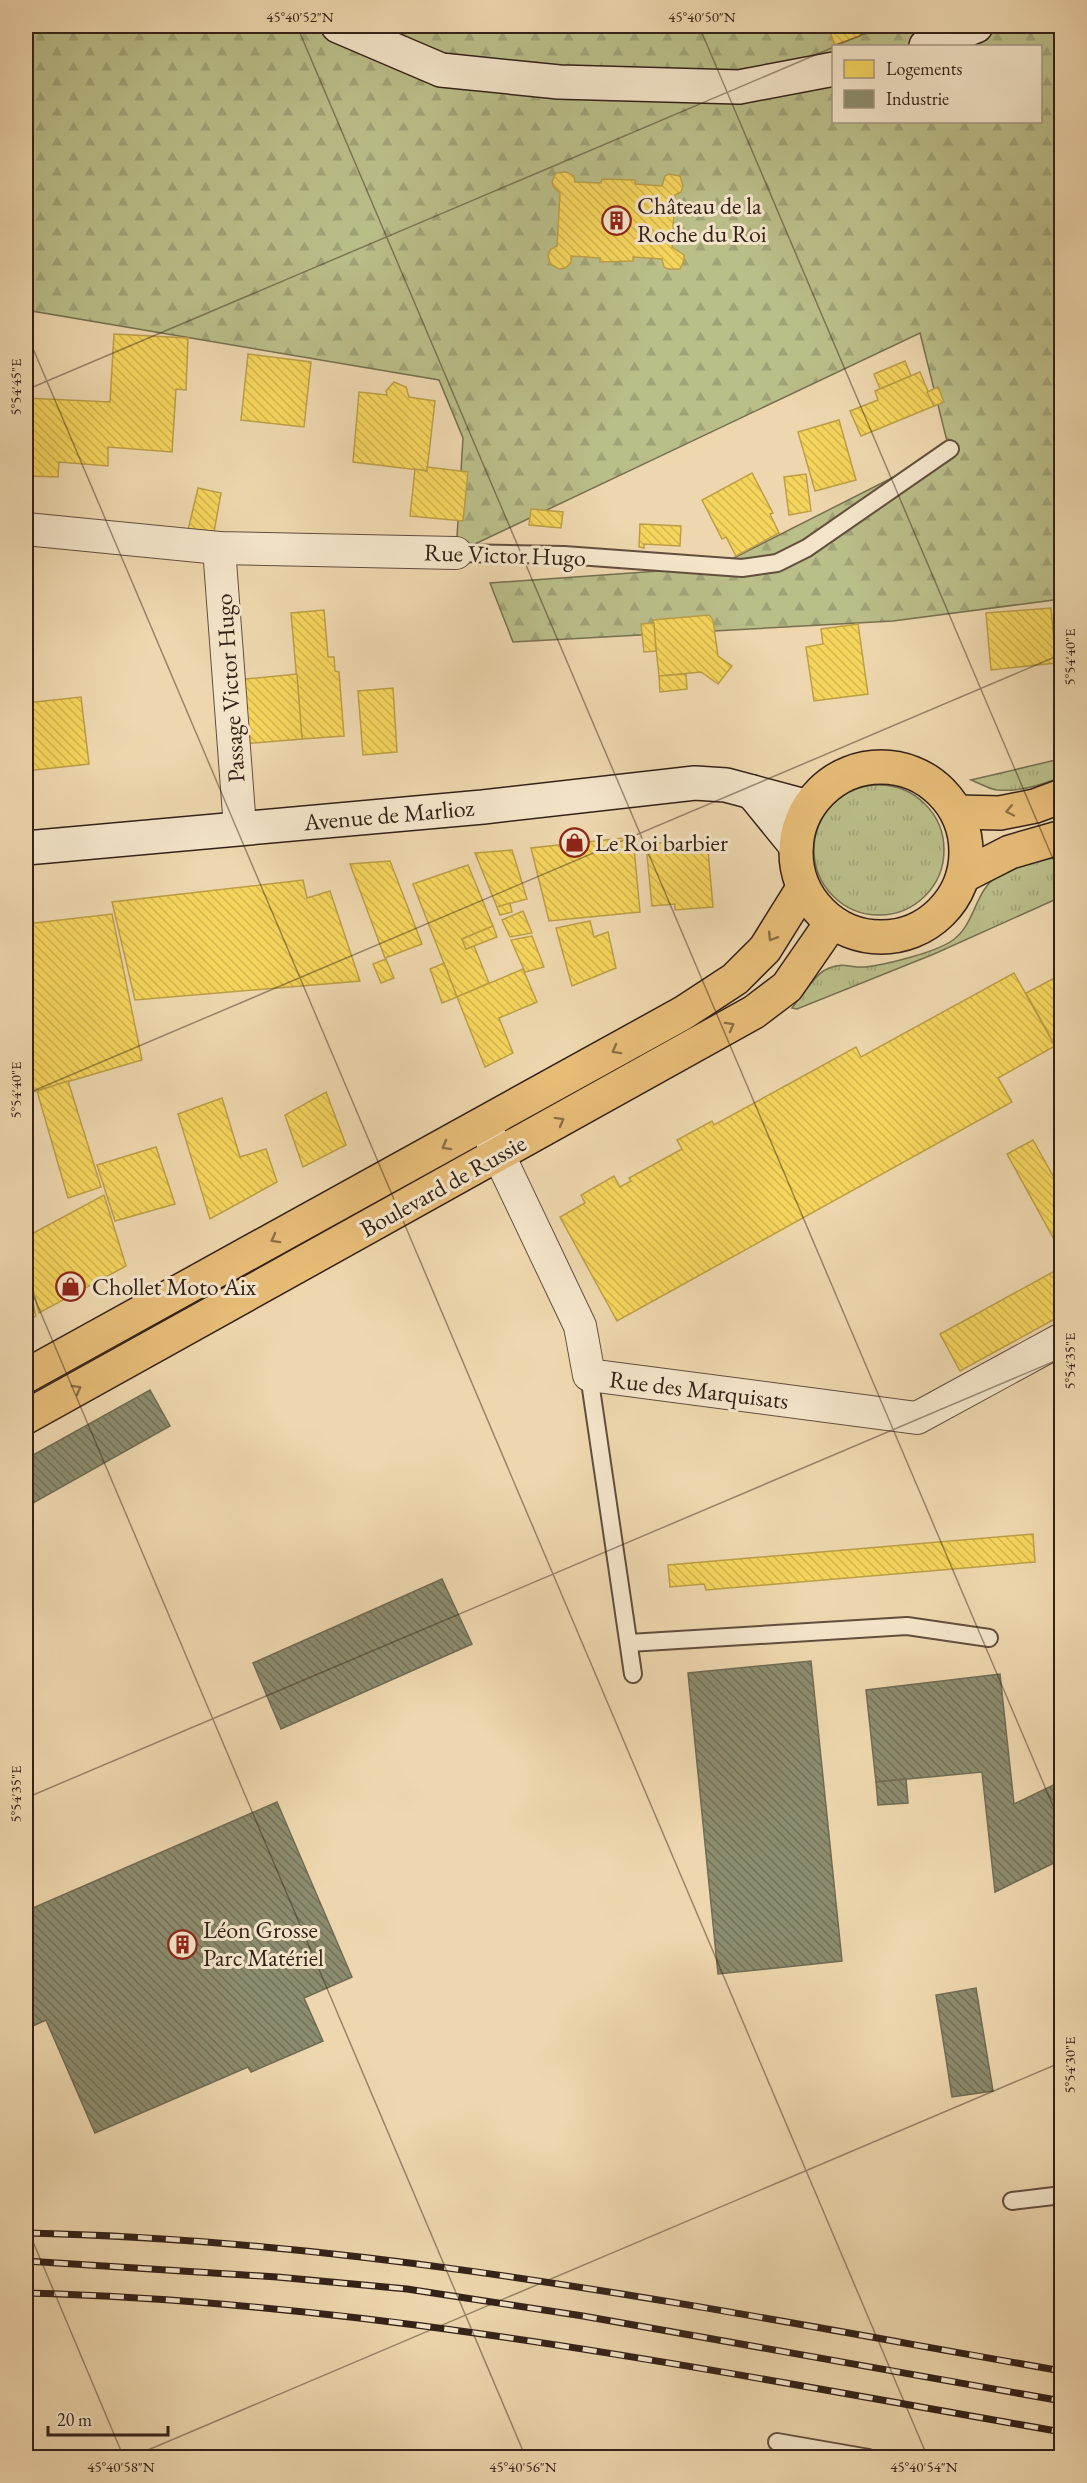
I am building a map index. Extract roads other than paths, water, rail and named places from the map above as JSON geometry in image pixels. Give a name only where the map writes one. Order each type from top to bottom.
[{"type":"main road","points":[[338,26],[441,70],[559,82],[739,87],[832,69]]},
{"type":"main road","points":[[928,45],[976,26]]},
{"type":"main road","points":[[877,767],[904,770],[927,780],[946,797],[957,812],[965,845],[963,876],[941,912],[917,929],[888,937],[859,934],[832,922],[816,907],[803,888],[797,867],[796,846],[799,826],[808,807],[826,786],[850,772],[877,767]]},
{"type":"main road","name":"Avenue de Marlioz","points":[[26,848],[483,807],[695,783],[726,785],[808,807]]},
{"type":"main road","points":[[752,792],[796,846]]},
{"type":"main road","points":[[957,812],[1000,813],[1035,806],[1062,796]]},
{"type":"main road","points":[[963,876],[1010,852],[1062,837]]},
{"type":"main road","name":"Boulevard de Russie","points":[[26,1376],[484,1124],[684,1012],[735,980],[765,949],[803,888]]},
{"type":"main road","name":"Boulevard de Russie","points":[[26,1417],[754,1012],[787,987],[832,922]]},
{"type":"street","name":"Rue Victor Hugo","points":[[26,529],[219,548],[456,553]]},
{"type":"street","name":"Passage Victor Hugo","points":[[219,548],[240,828]]},
{"type":"street","name":"Rue des Marquisats","points":[[484,1124],[580,1326],[589,1375],[917,1418],[1062,1339]]},
{"type":"lane","name":"Rue Victor Hugo","points":[[456,553],[564,555],[742,568],[777,563],[807,548],[950,449]]},
{"type":"lane","points":[[589,1375],[633,1674]]},
{"type":"lane","points":[[629,1643],[907,1626],[989,1638]]},
{"type":"lane","points":[[1012,2201],[1062,2195]]},
{"type":"lane","points":[[777,2442],[869,2457]]},
{"type":"railway","points":[[26,2233],[157,2238],[287,2249],[417,2264],[675,2303],[1062,2371]]},
{"type":"railway","points":[[26,2261],[277,2277],[407,2289],[583,2316],[1062,2401]]},
{"type":"railway","points":[[26,2293],[157,2299],[287,2310],[416,2325],[675,2364],[1062,2432]]},
{"type":"place","name":"Château de la Roche du Roi","points":[[616,220]]},
{"type":"place","name":"Le Roi barbier","points":[[574,843]]},
{"type":"place","name":"Chollet Moto Aix","points":[[71,1287]]},
{"type":"place","name":"Léon Grosse Parc Matériel","points":[[182,1944]]}]
